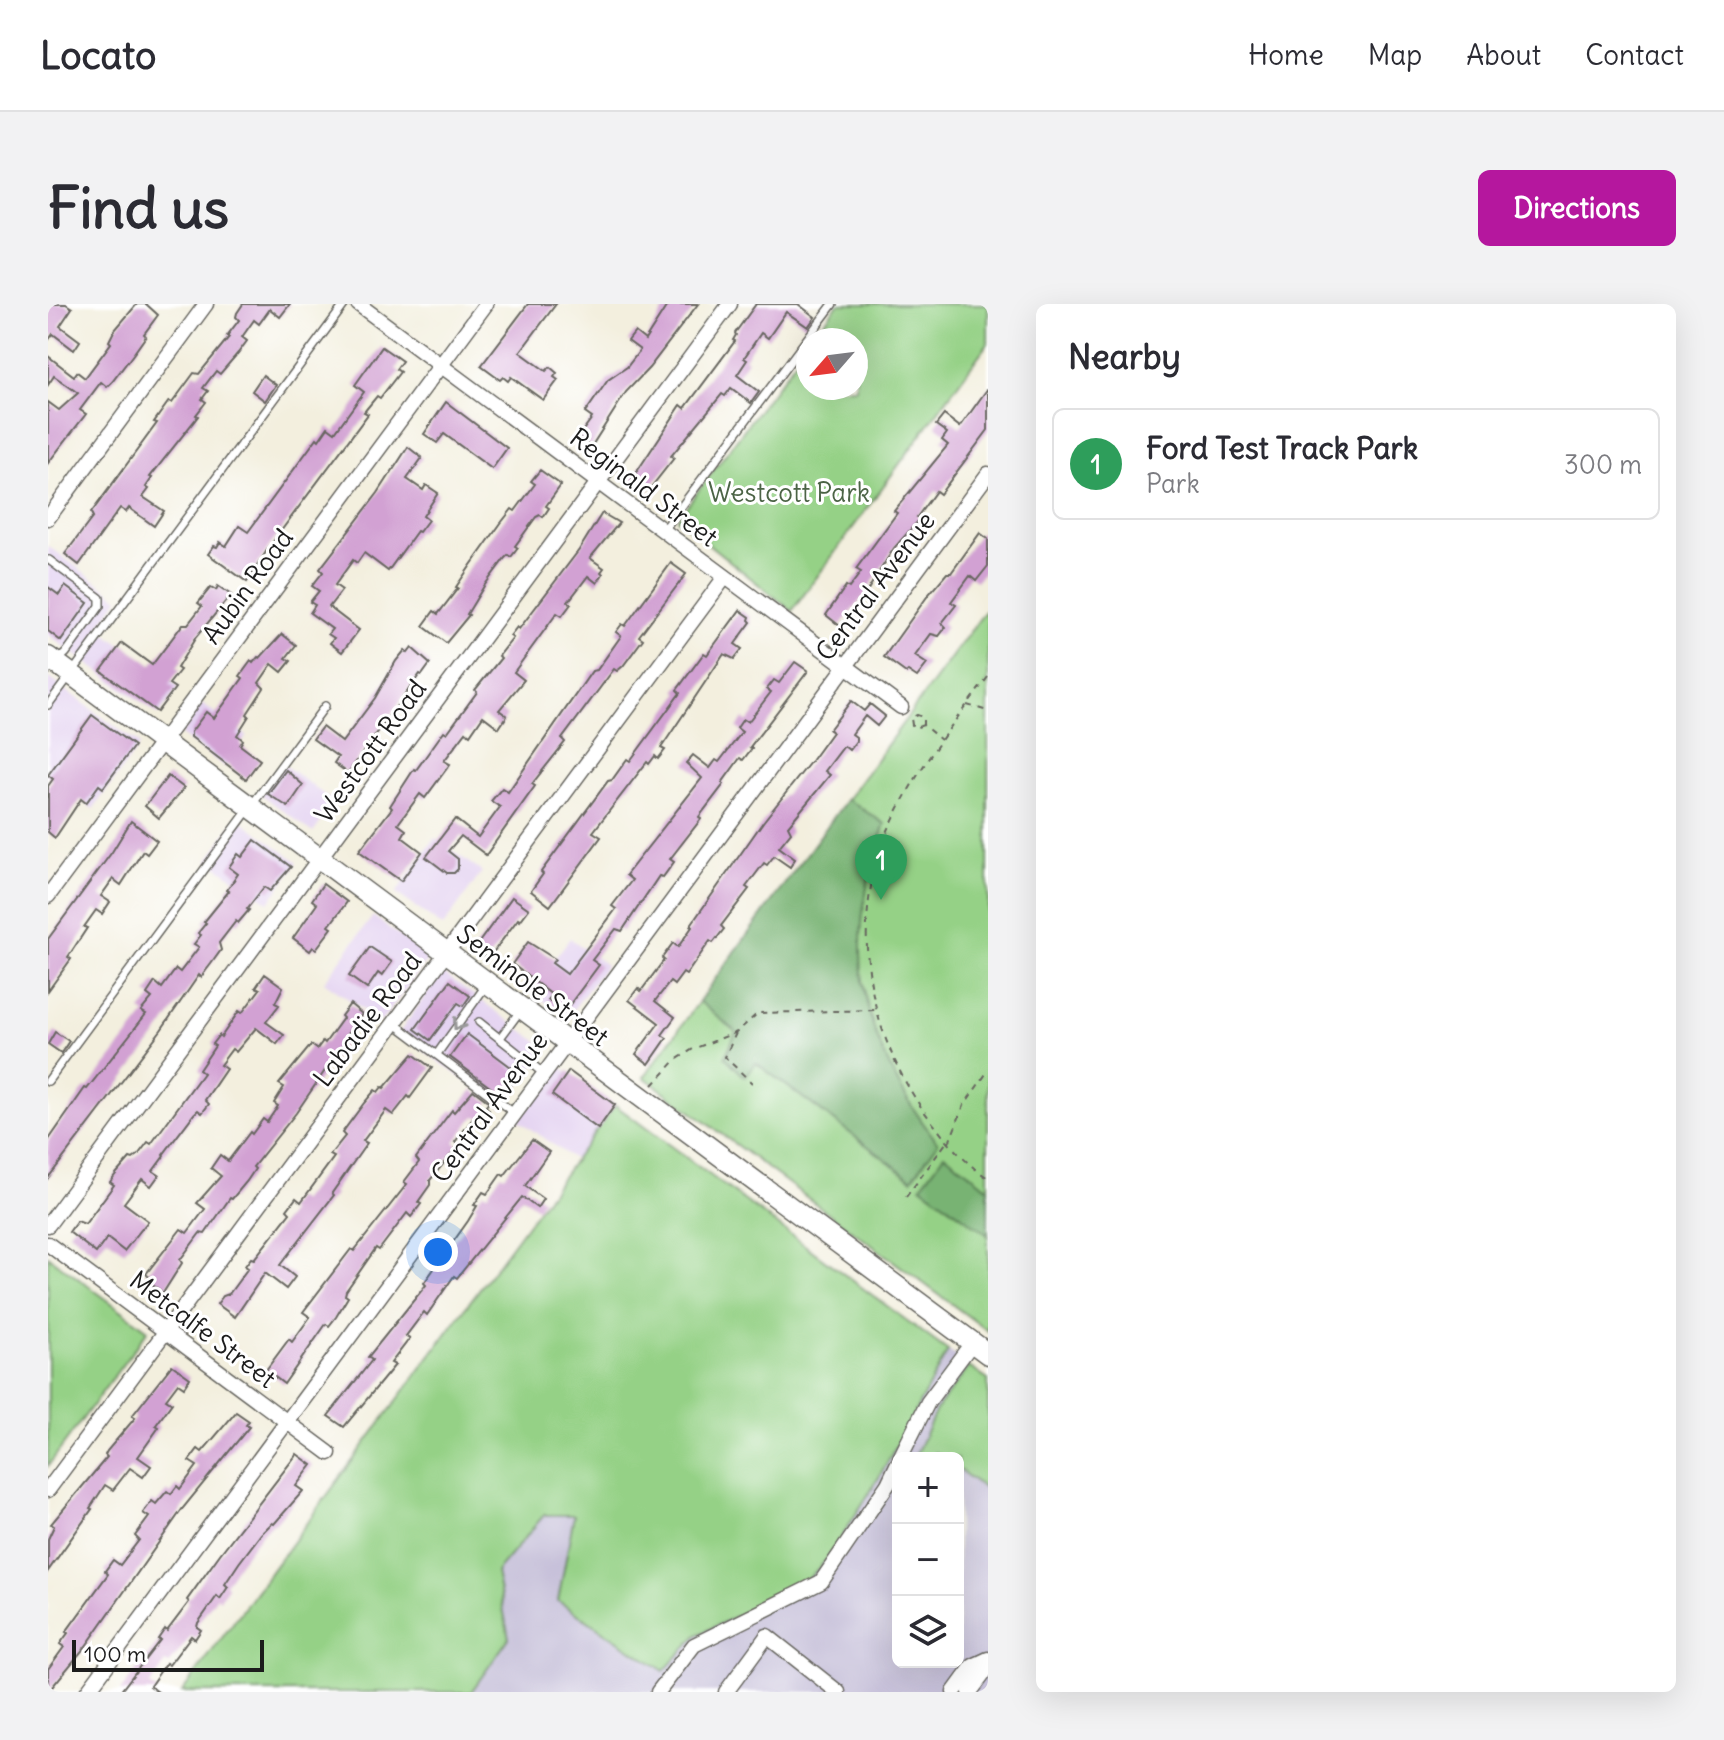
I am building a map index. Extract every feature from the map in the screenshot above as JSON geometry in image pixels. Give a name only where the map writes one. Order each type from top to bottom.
[{"type":"street","points":[[48,518],[206,304]]},
{"type":"street","name":"Reginald Street","points":[[358,304],[901,707]]},
{"type":"street","name":"Aubin Road","points":[[48,896],[486,304]]},
{"type":"street","name":"Westcott Road","points":[[48,1225],[730,304]]},
{"type":"street","name":"Central Avenue","points":[[87,1692],[988,474]]},
{"type":"street","name":"Labadie Road","points":[[48,1490],[725,577]]},
{"type":"street","name":"Seminole Street","points":[[56,666],[980,1348]]},
{"type":"street","name":"Metcalfe Street","points":[[48,1244],[329,1453]]},
{"type":"street","points":[[903,1452],[928,1402],[980,1348]]},
{"type":"street","points":[[658,1692],[694,1645],[821,1582],[892,1475]]},
{"type":"street","points":[[726,1692],[767,1636],[838,1692]]},
{"type":"street","points":[[954,1692],[973,1666],[988,1659]]},
{"type":"street","points":[[970,1692],[988,1668]]},
{"type":"lane","points":[[56,666],[345,304]]},
{"type":"lane","points":[[663,531],[833,304]]},
{"type":"lane","points":[[48,560],[100,598],[100,606],[56,666],[48,705]]},
{"type":"lane","points":[[48,1081],[325,706]]},
{"type":"lane","points":[[437,1054],[488,983]]},
{"type":"lane","points":[[500,1038],[522,1008]]},
{"type":"lane","points":[[479,1022],[543,1073]]},
{"type":"lane","points":[[394,1023],[514,1113]]},
{"type":"path","points":[[988,677],[941,740],[905,796],[885,838],[873,882],[867,928],[869,974],[876,1010],[894,1063],[917,1104],[948,1143],[988,1178]]},
{"type":"path","points":[[967,705],[988,711]]},
{"type":"path","points":[[923,725],[941,740]]},
{"type":"path","points":[[650,1089],[676,1060],[693,1049],[737,1032],[758,1013],[876,1010]]},
{"type":"path","points":[[737,1032],[725,1057],[752,1083]]},
{"type":"path","points":[[906,1197],[948,1143],[964,1105],[988,1071]]},
{"type":"shaded area","points":[[48,546],[119,598],[98,628],[179,687],[159,715],[48,635]]},
{"type":"shaded area","points":[[48,677],[140,745],[93,809],[48,776]]},
{"type":"shaded area","points":[[202,704],[247,736],[225,767],[181,735]]},
{"type":"shaded area","points":[[283,764],[335,803],[313,833],[261,794]]},
{"type":"shaded area","points":[[237,817],[298,862],[269,902],[208,860]]},
{"type":"shaded area","points":[[435,838],[482,872],[443,927],[396,893]]},
{"type":"shaded area","points":[[373,916],[429,958],[381,1022],[324,982]]},
{"type":"shaded area","points":[[570,938],[606,965],[567,1018],[531,991]]},
{"type":"shaded area","points":[[442,972],[547,1048],[504,1108],[399,1033]]},
{"type":"shaded area","points":[[561,1067],[615,1105],[575,1160],[518,1120]]},
{"type":"shaded area","points":[[615,1105],[988,1380],[988,1692],[182,1692]]},
{"type":"green space","name":"Westcott Park","points":[[838,304],[988,304],[988,343],[792,611],[677,519],[796,360],[796,400],[868,400],[868,328],[820,328]]},
{"type":"green space","points":[[988,607],[988,1331],[644,1077]]},
{"type":"green space","points":[[847,799],[885,824],[871,869],[863,911],[861,952],[865,991],[874,1030],[911,1105],[938,1143],[912,1179],[756,1063],[745,1077],[725,1057],[736,1032],[699,1001]]},
{"type":"green space","points":[[615,1105],[948,1351],[877,1481],[828,1558],[810,1577],[787,1591],[697,1635],[664,1671],[558,1601],[574,1515],[544,1515],[496,1572],[509,1638],[471,1692],[182,1692]]},
{"type":"green space","points":[[945,1154],[988,1188],[988,1235],[921,1186]]},
{"type":"green space","points":[[48,1256],[148,1330],[48,1466]]},
{"type":"green space","points":[[969,1367],[988,1380],[988,1491],[964,1473],[964,1452],[917,1452],[936,1410]]},
{"type":"building","points":[[52,304],[66,304],[72,308],[60,326],[80,341],[74,350],[53,334],[48,341],[48,310]]},
{"type":"building","points":[[137,304],[146,304],[158,315],[112,382],[107,387],[101,382],[80,410],[86,414],[48,463],[48,402],[59,410],[78,393],[54,376],[48,385],[48,356],[74,376],[77,372],[85,378],[111,343],[109,341],[114,331]]},
{"type":"building","points":[[243,304],[290,304],[280,317],[270,309],[259,324],[254,320],[242,337],[247,341],[238,353],[220,374],[216,371],[203,388],[208,391],[202,399],[206,402],[198,416],[150,477],[146,487],[149,489],[143,497],[164,511],[154,526],[129,508],[126,512],[120,508],[79,565],[65,554],[157,423],[154,422],[169,401],[172,403],[194,373],[199,374],[229,337],[239,320],[237,313]]},
{"type":"building","points":[[528,304],[556,304],[520,352],[546,371],[550,367],[557,373],[554,377],[558,380],[543,400],[511,377],[508,381],[503,377],[500,380],[481,366]]},
{"type":"building","points":[[668,304],[698,304],[649,368],[626,392],[591,447],[578,437],[592,418],[585,413],[608,380],[627,367],[640,350],[628,341],[635,332],[645,340]]},
{"type":"building","points":[[756,304],[798,304],[815,317],[808,327],[786,312],[768,338],[761,333],[737,375],[759,392],[751,403],[731,388],[725,396],[722,394],[671,456],[674,458],[648,491],[632,479],[681,405],[685,408],[735,341],[735,333]]},
{"type":"building","points":[[382,347],[402,361],[396,369],[400,372],[380,398],[377,396],[364,412],[368,414],[269,547],[247,582],[208,554],[220,542],[226,546],[239,526],[248,532],[317,438],[319,440],[328,427],[335,432],[364,392],[355,385]]},
{"type":"building","points":[[263,375],[276,385],[265,401],[252,391]]},
{"type":"building","points":[[988,388],[988,430],[940,494],[936,491],[917,517],[920,519],[894,548],[864,596],[840,626],[826,615],[846,586],[849,588],[861,572],[856,569],[897,513],[894,511],[948,445],[942,440],[947,433],[936,425],[944,415],[960,427]]},
{"type":"building","points":[[446,402],[507,448],[492,469],[444,434],[437,443],[424,434]]},
{"type":"building","points":[[408,447],[422,458],[407,479],[423,490],[426,485],[438,493],[423,516],[428,520],[388,571],[364,553],[357,563],[353,560],[335,585],[342,590],[329,607],[359,630],[342,652],[330,643],[334,638],[328,634],[332,629],[310,613],[315,605],[310,602],[319,591],[312,586],[323,572],[320,569],[378,493]]},
{"type":"building","points":[[540,470],[561,485],[546,506],[549,508],[543,517],[536,517],[515,546],[518,548],[511,557],[508,555],[505,558],[484,586],[469,615],[446,643],[423,626],[434,611],[438,614],[458,588],[501,523],[512,509],[515,511],[535,484],[531,481]]},
{"type":"building","points":[[602,513],[619,523],[590,558],[604,568],[603,574],[597,583],[588,576],[568,602],[571,604],[562,616],[557,613],[514,672],[524,680],[499,710],[507,716],[499,728],[483,716],[470,735],[466,732],[444,761],[450,764],[425,798],[420,794],[398,824],[406,830],[402,837],[422,852],[401,881],[359,851],[392,808],[390,806],[414,769],[444,731],[447,733],[477,692],[475,690],[501,658],[499,656],[513,638],[510,636],[517,627],[519,629],[579,550]]},
{"type":"building","points":[[980,533],[988,539],[988,566],[976,581],[970,576],[951,602],[956,605],[942,623],[946,627],[939,636],[931,634],[915,656],[927,664],[917,677],[908,671],[906,673],[884,657],[929,594],[947,573],[951,573]]},
{"type":"building","points":[[671,563],[686,574],[639,636],[643,639],[623,666],[617,671],[614,669],[562,739],[565,742],[532,784],[535,786],[486,855],[461,836],[448,851],[458,859],[458,869],[454,873],[447,873],[426,857],[455,819],[478,837],[500,807],[491,801],[502,788],[508,792],[592,671],[597,670],[621,636],[616,632],[622,624],[625,626]]},
{"type":"building","points":[[65,586],[88,603],[61,641],[48,631],[48,587],[59,595]]},
{"type":"building","points":[[218,586],[231,595],[196,637],[177,668],[180,670],[169,684],[175,688],[157,712],[101,671],[122,643],[152,665],[183,624],[188,624],[202,606],[198,603],[211,587],[216,590]]},
{"type":"building","points":[[740,610],[750,617],[751,622],[735,644],[742,649],[734,659],[724,654],[661,748],[665,750],[658,759],[655,756],[649,764],[647,762],[593,832],[601,837],[550,906],[531,891],[543,874],[541,872],[608,781],[627,759],[630,761],[680,693],[677,690]]},
{"type":"building","points":[[282,634],[296,645],[286,658],[291,661],[282,672],[272,664],[259,683],[264,688],[237,735],[243,740],[240,745],[260,760],[246,779],[191,737],[191,732],[206,712],[214,718],[243,678],[240,676],[251,661],[253,663],[260,658]]},
{"type":"building","points":[[412,648],[430,664],[348,773],[334,763],[338,757],[313,739],[322,727],[342,742],[375,698],[396,661],[405,650],[408,653]]},
{"type":"building","points":[[795,662],[808,671],[743,760],[740,758],[722,783],[699,817],[701,819],[670,859],[674,862],[663,877],[659,876],[622,931],[616,929],[592,960],[599,965],[564,1012],[548,1000],[552,995],[512,964],[528,942],[555,959],[552,963],[567,974],[616,909],[612,906],[632,880],[626,875],[702,778],[686,763],[693,755],[710,768],[716,760],[719,762],[742,732],[737,728],[743,719],[748,722],[771,692],[767,689],[774,680],[779,683]]},
{"type":"building","points":[[851,701],[864,711],[870,704],[885,716],[877,726],[865,716],[852,734],[856,741],[849,750],[844,746],[825,771],[830,775],[788,826],[791,832],[779,847],[795,859],[790,867],[774,856],[767,865],[764,863],[713,943],[710,941],[686,975],[683,973],[674,985],[670,982],[655,1001],[675,1017],[662,1035],[667,1038],[649,1064],[636,1054],[659,1023],[629,1000],[638,988],[641,991],[673,943],[678,947]]},
{"type":"building","points":[[92,715],[134,746],[103,788],[99,785],[86,803],[81,799],[55,838],[48,832],[48,786],[53,779],[48,775]]},
{"type":"building","points":[[286,770],[303,785],[288,807],[268,794]]},
{"type":"building","points":[[168,776],[184,788],[159,818],[145,806]]},
{"type":"building","points":[[131,821],[157,841],[147,854],[143,851],[121,885],[113,879],[101,896],[110,902],[102,914],[96,910],[84,927],[87,928],[68,957],[71,959],[48,991],[48,939]]},
{"type":"building","points":[[255,840],[291,867],[270,891],[264,887],[249,910],[238,923],[236,921],[219,943],[221,950],[211,964],[201,977],[199,975],[48,1178],[48,1141],[85,1088],[146,1014],[141,1011],[152,998],[147,994],[155,982],[162,988],[176,969],[180,972],[199,947],[194,944],[201,935],[198,933],[238,874],[229,867],[238,854],[242,857]]},
{"type":"building","points":[[323,884],[347,902],[329,926],[332,928],[316,949],[313,947],[310,951],[293,938],[317,904],[312,900]]},
{"type":"building","points":[[512,897],[529,909],[488,959],[474,949]]},
{"type":"building","points":[[370,947],[392,962],[382,976],[378,973],[367,989],[349,976]]},
{"type":"building","points":[[265,974],[283,987],[275,1003],[279,1005],[266,1022],[284,1035],[277,1044],[256,1028],[236,1052],[232,1049],[220,1065],[226,1069],[205,1100],[209,1104],[202,1113],[198,1110],[194,1114],[163,1155],[153,1171],[159,1175],[151,1186],[142,1179],[124,1203],[148,1221],[124,1251],[107,1238],[96,1253],[69,1232],[77,1221],[85,1224],[114,1185],[110,1182],[116,1174],[148,1142],[151,1144],[203,1073],[199,1070],[215,1046],[212,1044],[219,1035],[221,1037],[239,1011],[242,1013],[260,989],[256,987]]},
{"type":"building","points":[[450,981],[470,996],[463,1006],[458,1003],[430,1040],[415,1029]]},
{"type":"building","points":[[350,1004],[362,1014],[350,1034],[296,1113],[253,1167],[255,1169],[247,1181],[180,1260],[182,1263],[163,1293],[149,1282],[151,1279],[146,1274],[181,1229],[187,1233],[205,1209],[197,1203],[221,1176],[211,1168],[220,1155],[228,1161],[263,1119],[267,1122],[278,1106],[274,1103],[284,1087],[279,1084],[311,1045],[317,1049],[323,1041],[325,1043]]},
{"type":"building","points":[[55,1032],[69,1041],[61,1053],[48,1044]]},
{"type":"building","points":[[467,1034],[519,1073],[502,1096],[450,1057]]},
{"type":"building","points":[[413,1054],[432,1068],[393,1115],[386,1110],[363,1141],[367,1143],[332,1193],[334,1195],[280,1265],[295,1277],[286,1289],[265,1273],[235,1317],[217,1304],[229,1294],[248,1268],[245,1266],[251,1258],[254,1259],[290,1213],[287,1210],[296,1198],[301,1202],[334,1157],[330,1155],[345,1136],[342,1133],[364,1103],[375,1090],[378,1092],[384,1088]]},
{"type":"building","points":[[569,1071],[615,1105],[598,1129],[552,1095]]},
{"type":"building","points":[[473,1090],[489,1102],[486,1106],[489,1110],[483,1118],[475,1116],[455,1142],[459,1145],[430,1180],[418,1202],[421,1204],[411,1217],[407,1213],[379,1250],[376,1248],[346,1291],[348,1297],[336,1317],[329,1326],[326,1324],[284,1384],[266,1370],[310,1317],[303,1312],[351,1249],[354,1251],[407,1184],[404,1182],[419,1162],[416,1158],[452,1110],[454,1112]]},
{"type":"building","points":[[532,1140],[549,1152],[525,1186],[543,1199],[537,1208],[522,1197],[457,1278],[454,1276],[427,1315],[424,1312],[391,1363],[395,1365],[344,1427],[328,1416],[372,1360],[368,1357],[426,1285],[424,1283],[468,1221],[483,1192],[487,1194],[501,1174],[504,1176]]},
{"type":"building","points":[[172,1365],[190,1378],[184,1387],[178,1383],[166,1399],[172,1403],[138,1457],[151,1466],[143,1477],[130,1468],[113,1490],[105,1485],[92,1509],[48,1571],[48,1539],[54,1526],[51,1524],[107,1457],[107,1451],[135,1418],[132,1416]]},
{"type":"building","points":[[236,1412],[249,1421],[246,1425],[249,1427],[183,1508],[86,1646],[48,1692],[48,1669],[64,1647],[60,1644],[66,1632],[108,1574],[105,1571],[113,1560],[120,1565],[139,1540],[135,1536],[149,1517],[143,1513],[152,1501],[156,1504],[167,1491],[171,1494],[177,1486],[180,1489],[197,1466],[189,1461],[198,1449],[202,1452]]},
{"type":"building","points":[[297,1454],[312,1465],[296,1486],[303,1491],[261,1534],[239,1563],[225,1584],[228,1587],[220,1599],[217,1596],[198,1623],[197,1627],[201,1630],[195,1639],[191,1636],[169,1665],[166,1663],[150,1686],[158,1692],[120,1692],[165,1629],[167,1631],[189,1602],[187,1600],[220,1554]]},
{"type":"place","name":"Ford Test Track Park","points":[[881,900]]}]
